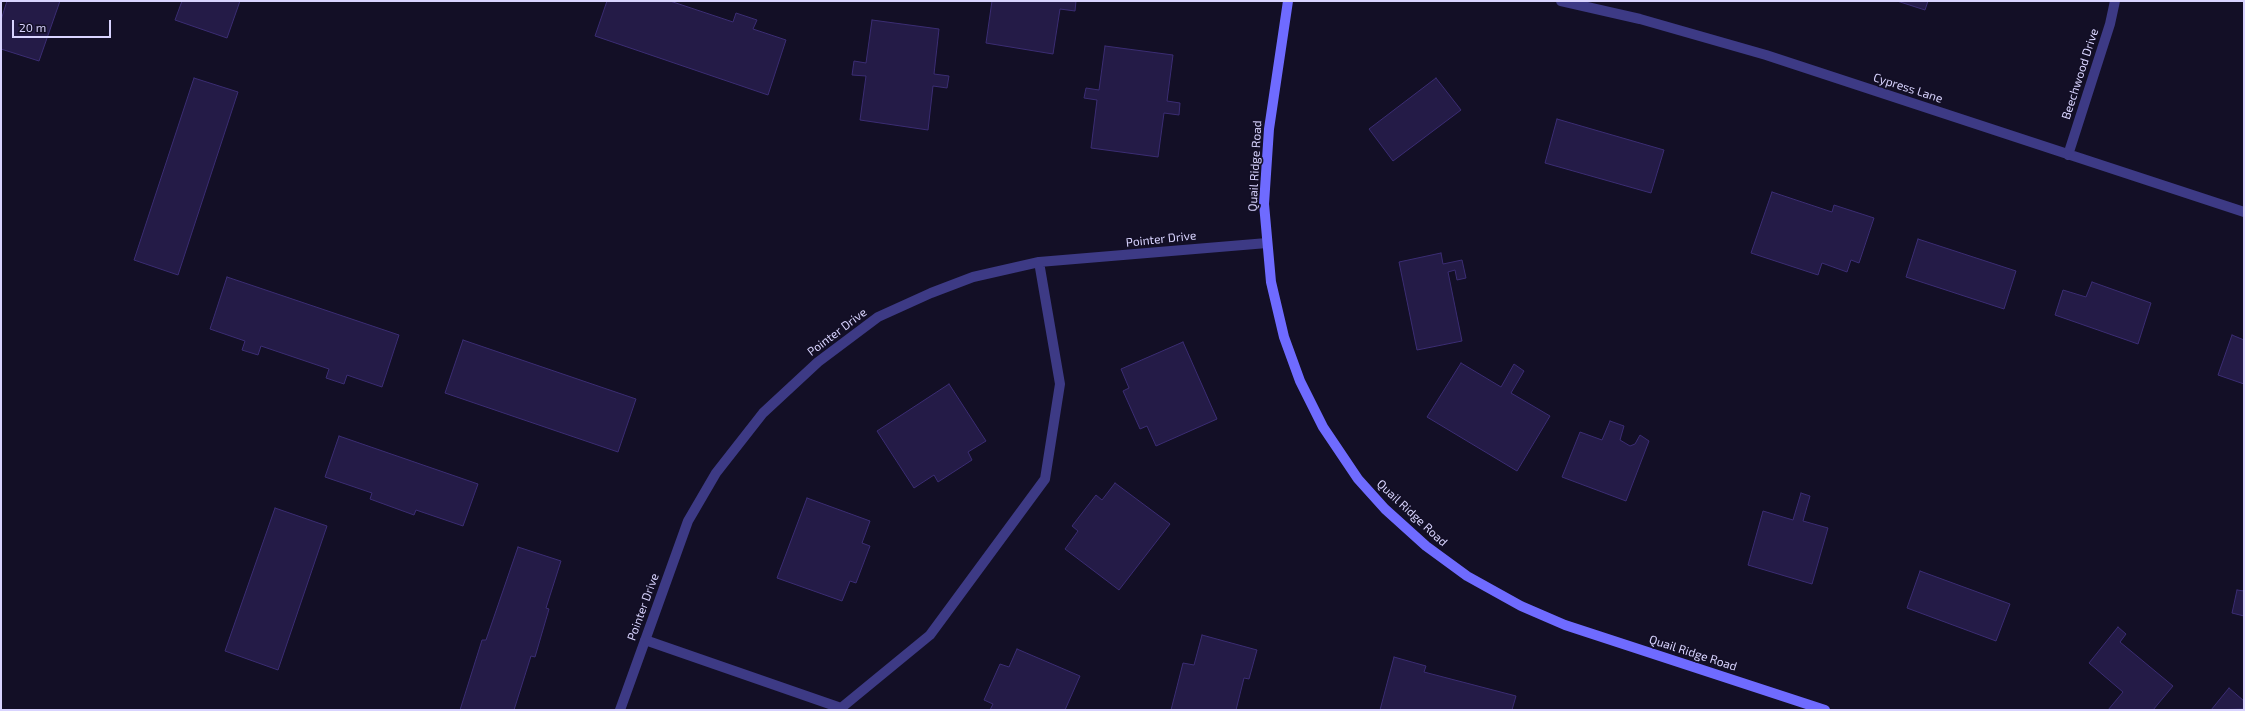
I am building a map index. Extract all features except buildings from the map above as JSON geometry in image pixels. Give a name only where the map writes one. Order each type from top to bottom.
[{"type":"street","name":"Quail Ridge Road","points":[[1288,1],[1269,129],[1264,204],[1271,282],[1284,337],[1300,381],[1323,427],[1362,484],[1385,509],[1426,546],[1467,576],[1521,606],[1565,625],[1826,710]]},
{"type":"street","name":"Cypress Lane","points":[[1561,1],[1640,19],[1766,55],[2244,212]]},
{"type":"street","name":"Beechwood Drive","points":[[2068,155],[2110,24],[2115,1]]},
{"type":"street","name":"Pointer Drive","points":[[620,710],[688,521],[716,473],[763,413],[818,362],[878,317],[931,293],[973,278],[1039,262],[1267,243]]},
{"type":"street","points":[[645,640],[841,709],[930,635],[1045,479],[1060,384],[1039,262]]}]
